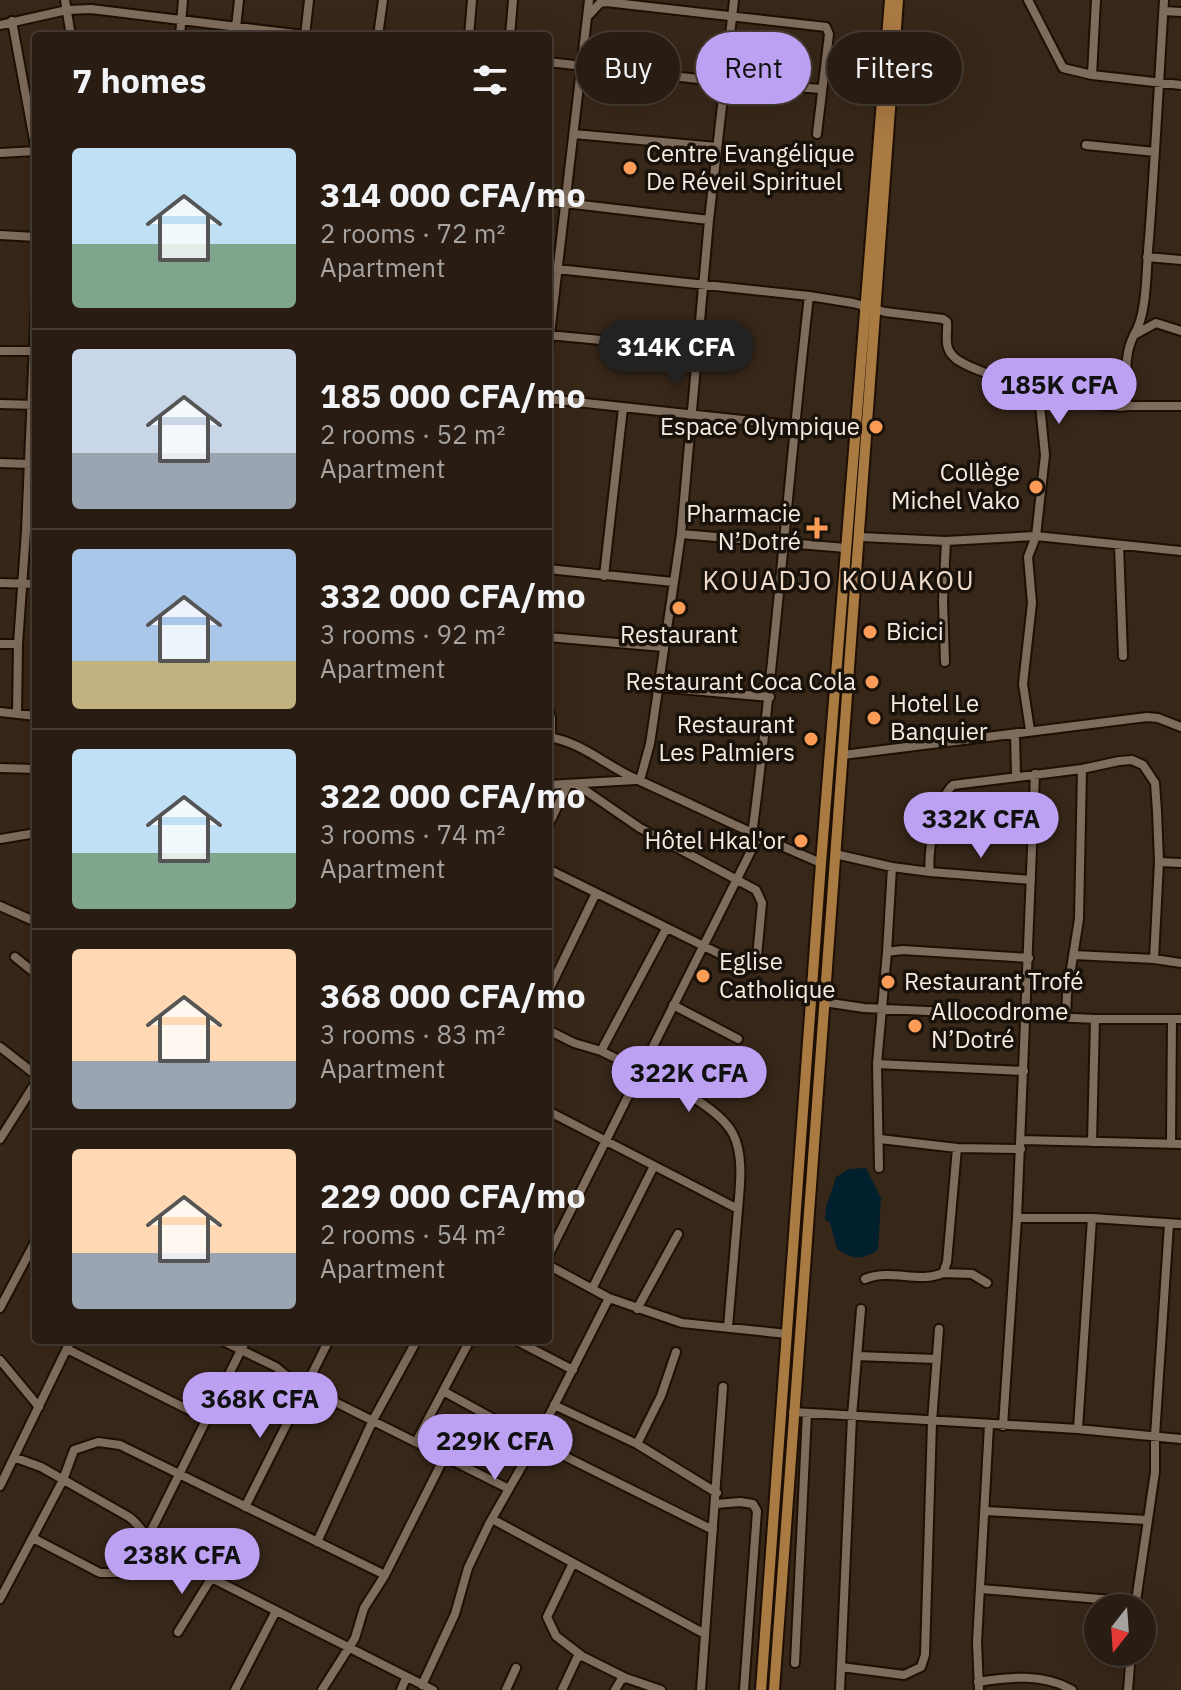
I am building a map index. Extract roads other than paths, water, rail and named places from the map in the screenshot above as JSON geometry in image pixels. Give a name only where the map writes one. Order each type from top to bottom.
[{"type":"main road","points":[[881,32],[883,0]]},
{"type":"main road","points":[[890,0],[890,32]]},
{"type":"main road","points":[[894,32],[898,0]]},
{"type":"main road","points":[[903,32],[905,0]]},
{"type":"main road","points":[[774,1690],[860,537],[870,307],[886,104]]},
{"type":"main road","points":[[761,1690],[821,863],[855,432],[870,307]]},
{"type":"street","points":[[180,32],[183,0]]},
{"type":"street","points":[[0,25],[66,5],[236,32],[239,0]]},
{"type":"street","points":[[305,32],[309,0]]},
{"type":"street","points":[[379,32],[383,0]]},
{"type":"street","points":[[469,32],[472,0]]},
{"type":"street","points":[[510,32],[513,0]]},
{"type":"street","points":[[586,32],[589,0]]},
{"type":"street","points":[[731,32],[734,0]]},
{"type":"street","points":[[1029,0],[1063,68],[1092,75],[1181,85]]},
{"type":"street","points":[[1092,75],[1096,0]]},
{"type":"street","points":[[1127,406],[1129,344],[1141,325],[1161,84],[1164,0]]},
{"type":"street","points":[[588,16],[600,3],[606,2],[826,27],[829,34],[817,134]]},
{"type":"street","points":[[66,5],[70,32]]},
{"type":"street","points":[[1164,11],[1181,12]]},
{"type":"street","points":[[12,21],[32,129]]},
{"type":"street","points":[[552,62],[576,65]]},
{"type":"street","points":[[811,88],[822,89]]},
{"type":"street","points":[[578,104],[552,269],[809,296],[943,319],[947,322],[947,346],[957,361],[1028,386],[1100,406],[1120,409],[1127,406],[1181,406]]},
{"type":"street","points":[[638,780],[648,755],[681,534],[696,349],[722,104]]},
{"type":"street","points":[[574,134],[717,147]]},
{"type":"street","points":[[1086,145],[1155,152]]},
{"type":"street","points":[[0,153],[32,151]]},
{"type":"street","points":[[552,202],[709,220]]},
{"type":"street","points":[[0,235],[32,237]]},
{"type":"street","points":[[1147,257],[1181,260]]},
{"type":"street","points":[[552,1248],[705,945],[755,836],[809,296]]},
{"type":"street","points":[[1134,335],[1156,323],[1181,331]]},
{"type":"street","points":[[552,335],[696,349]]},
{"type":"street","points":[[0,351],[32,351]]},
{"type":"street","points":[[1030,730],[1023,684],[1032,603],[1028,557],[1036,536],[1045,455],[1040,405],[1065,397]]},
{"type":"street","points":[[552,399],[855,432]]},
{"type":"street","points":[[0,404],[32,405]]},
{"type":"street","points":[[604,576],[623,408]]},
{"type":"street","points":[[17,714],[18,644],[31,531],[29,464],[32,420]]},
{"type":"street","points":[[0,463],[29,464]]},
{"type":"street","points":[[681,534],[846,548]]},
{"type":"street","points":[[860,537],[946,541],[1036,536],[1181,551]]},
{"type":"street","points":[[945,662],[943,601],[946,541]]},
{"type":"street","points":[[1119,545],[1123,656]]},
{"type":"street","points":[[552,570],[673,582]]},
{"type":"street","points":[[0,583],[32,584]]},
{"type":"street","points":[[552,637],[663,647]]},
{"type":"street","points":[[0,644],[18,644]]},
{"type":"street","points":[[657,687],[770,697]]},
{"type":"street","points":[[0,712],[32,716]]},
{"type":"street","points":[[843,755],[1147,717],[1181,727]]},
{"type":"street","points":[[1015,734],[1016,776]]},
{"type":"street","points":[[552,738],[594,753],[638,780],[755,836],[821,863]]},
{"type":"street","points":[[930,872],[937,817],[947,789],[959,783],[1132,760],[1143,765],[1155,783],[1159,862],[1154,959]]},
{"type":"street","points":[[0,768],[32,769]]},
{"type":"street","points":[[1066,1017],[1080,901],[1082,769]]},
{"type":"street","points":[[1003,1426],[1021,1145],[1035,774]]},
{"type":"street","points":[[552,785],[638,780]]},
{"type":"street","points":[[552,819],[572,784]]},
{"type":"street","points":[[572,784],[640,828],[736,878],[761,895],[757,957]]},
{"type":"street","points":[[0,839],[32,834]]},
{"type":"street","points":[[835,854],[892,867],[1031,880]]},
{"type":"street","points":[[1159,862],[1181,863]]},
{"type":"street","points":[[879,1168],[877,1064],[892,867]]},
{"type":"street","points":[[552,871],[748,968]]},
{"type":"street","points":[[552,984],[596,893]]},
{"type":"street","points":[[0,906],[32,920]]},
{"type":"street","points":[[601,1051],[666,929]]},
{"type":"street","points":[[887,952],[902,950],[1029,958]]},
{"type":"street","points":[[1074,955],[1181,963]]},
{"type":"street","points":[[15,957],[32,971]]},
{"type":"street","points":[[824,1002],[880,1008],[1095,1019],[1176,1019],[1176,1143],[1092,1142],[957,1148],[880,1139]]},
{"type":"street","points":[[673,1005],[738,1039]]},
{"type":"street","points":[[1092,1142],[1095,1019]]},
{"type":"street","points":[[552,1032],[601,1051],[710,1109],[734,1135],[739,1162],[738,1209],[728,1327]]},
{"type":"street","points":[[0,1047],[32,1072]]},
{"type":"street","points":[[877,1064],[1024,1071]]},
{"type":"street","points":[[0,1139],[32,1088]]},
{"type":"street","points":[[552,1113],[738,1209]]},
{"type":"street","points":[[943,1273],[947,1262],[957,1148]]},
{"type":"street","points":[[592,1289],[654,1166]]},
{"type":"street","points":[[1017,1218],[1092,1218],[1181,1224]]},
{"type":"street","points":[[1078,1429],[1092,1218]]},
{"type":"street","points":[[1137,1594],[1155,1472],[1169,1224]]},
{"type":"street","points":[[637,1309],[678,1234]]},
{"type":"street","points":[[0,1308],[32,1251]]},
{"type":"street","points":[[552,1267],[609,1298],[682,1323],[787,1334]]},
{"type":"street","points":[[865,1279],[878,1273],[925,1277],[943,1273],[972,1274],[987,1283]]},
{"type":"street","points":[[422,1685],[455,1614],[468,1568],[609,1298]]},
{"type":"street","points":[[840,1690],[852,1416],[861,1309]]},
{"type":"street","points":[[841,1667],[904,1675],[921,1667],[925,1655],[932,1422],[939,1329]]},
{"type":"street","points":[[1,1480],[16,1458],[69,1344],[205,1418]]},
{"type":"street","points":[[229,1344],[276,1367],[304,1386],[509,1489]]},
{"type":"street","points":[[146,1541],[244,1344]]},
{"type":"street","points":[[245,1507],[327,1344]]},
{"type":"street","points":[[317,1542],[373,1420],[415,1344]]},
{"type":"street","points":[[416,1442],[468,1344]]},
{"type":"street","points":[[523,1344],[573,1370]]},
{"type":"street","points":[[637,1444],[661,1396],[676,1352]]},
{"type":"street","points":[[857,1356],[936,1359]]},
{"type":"street","points":[[0,1360],[39,1407]]},
{"type":"street","points":[[701,1690],[723,1387]]},
{"type":"street","points":[[443,1391],[536,1442],[713,1530]]},
{"type":"street","points":[[554,1405],[637,1444],[717,1493]]},
{"type":"street","points":[[793,1412],[1078,1429],[1181,1439]]},
{"type":"street","points":[[795,1663],[807,1413]]},
{"type":"street","points":[[989,1425],[977,1642],[978,1686],[1013,1677],[1048,1681],[1072,1690]]},
{"type":"street","points":[[0,1599],[4,1584],[33,1538],[63,1480],[74,1450],[98,1442],[120,1445],[385,1575]]},
{"type":"street","points":[[322,1690],[359,1630],[364,1608],[385,1575],[445,1456]]},
{"type":"street","points":[[16,1458],[41,1467],[138,1523],[146,1541],[162,1553],[433,1690]]},
{"type":"street","points":[[716,1504],[748,1503],[753,1504],[757,1511],[744,1690]]},
{"type":"street","points":[[985,1511],[1147,1520]]},
{"type":"street","points":[[492,1519],[705,1634]]},
{"type":"street","points":[[33,1538],[108,1574],[120,1573],[140,1542],[146,1541]]},
{"type":"street","points":[[573,1563],[547,1617],[556,1636],[582,1656],[626,1678],[661,1690]]},
{"type":"street","points":[[178,1632],[212,1577]]},
{"type":"street","points":[[981,1589],[1084,1600]]},
{"type":"street","points":[[235,1690],[276,1611]]},
{"type":"street","points":[[562,1690],[577,1658],[582,1656]]},
{"type":"street","points":[[1128,1690],[1130,1666]]},
{"type":"street","points":[[506,1690],[516,1668]]},
{"type":"street","points":[[401,1690],[406,1678]]},
{"type":"street","points":[[615,1690],[626,1678]]},
{"type":"water","points":[[866,1168],[881,1198],[878,1250],[858,1257],[837,1249],[825,1213],[836,1177],[849,1169]]},
{"type":"place","name":"Centre Evangélique De Réveil Spirituel","points":[[630,168]]},
{"type":"place","name":"Espace Olympique","points":[[876,427]]},
{"type":"place","name":"Collège Michel Vako","points":[[1036,487]]},
{"type":"place","name":"Pharmacie N’Dotré","points":[[817,528]]},
{"type":"place","name":"Restaurant","points":[[679,608]]},
{"type":"place","name":"Bicici","points":[[870,632]]},
{"type":"place","name":"Restaurant Coca Cola","points":[[872,682]]},
{"type":"place","name":"Hotel Le Banquier","points":[[874,718]]},
{"type":"place","name":"Restaurant Les Palmiers","points":[[811,739]]},
{"type":"place","name":"Hôtel Hkal'or","points":[[801,841]]},
{"type":"place","name":"Eglise Catholique","points":[[703,976]]},
{"type":"place","name":"Restaurant Trofé","points":[[888,982]]},
{"type":"place","name":"Allocodrome N’Dotré","points":[[915,1026]]},
{"type":"district","name":"KOUADJO KOUAKOU","points":[[839,581]]}]
